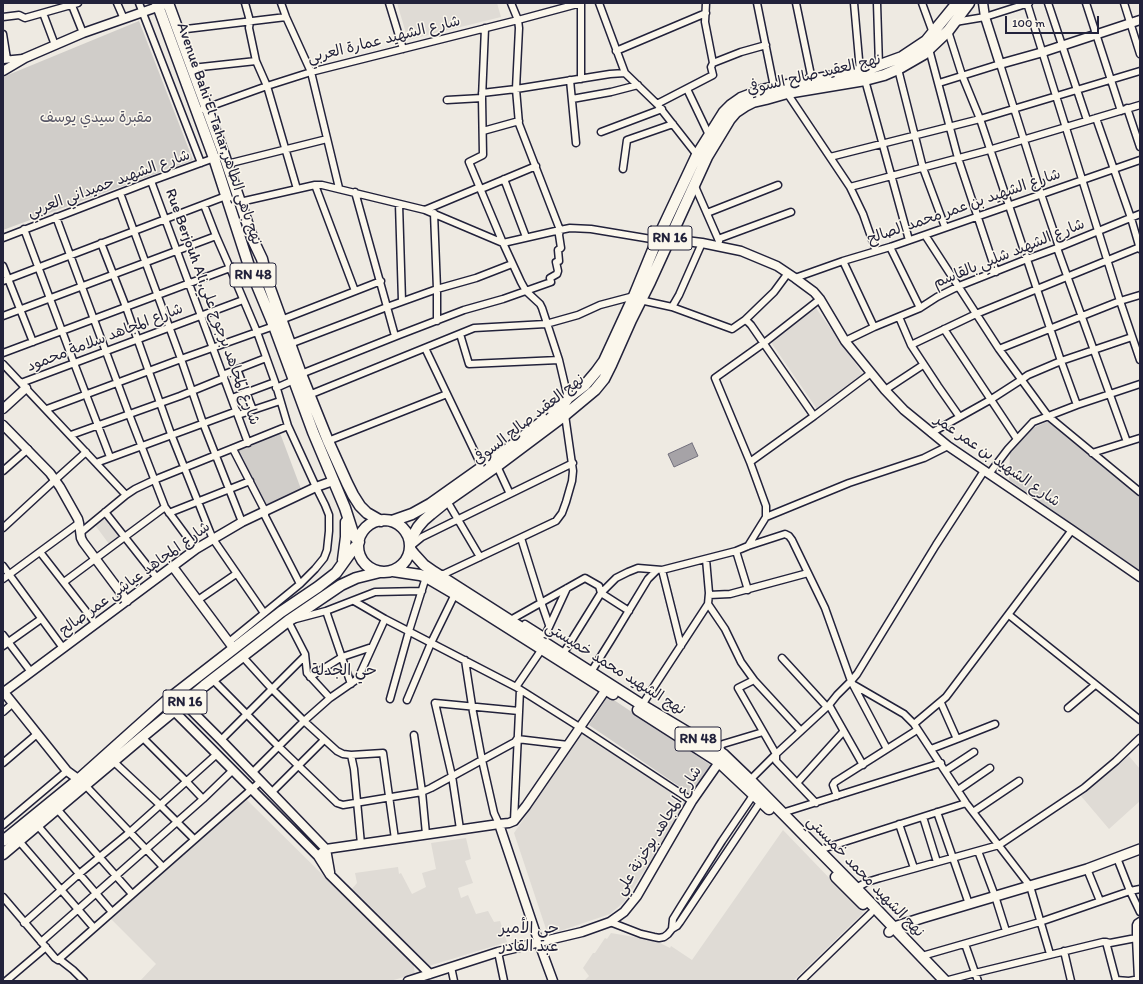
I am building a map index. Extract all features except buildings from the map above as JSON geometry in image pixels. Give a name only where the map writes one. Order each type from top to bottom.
[{"type":"main road","name":"Avenue Bahi El Tahar,نهج باهي الطاهر","points":[[168,3],[192,68],[201,110],[214,158],[251,272],[290,344],[297,377],[309,395],[328,442],[353,495],[364,509],[386,521]]},
{"type":"main road","name":"نهج العقيد صالح السوفي","points":[[386,521],[412,514],[430,504],[509,448],[563,405],[568,398],[585,385],[604,361],[637,298],[650,282],[707,157],[730,119],[736,112],[753,102],[862,75],[879,66],[902,57],[926,41],[957,3]]},
{"type":"main road","name":"نهج العقيد صالح السوفي","points":[[410,545],[418,527],[424,520],[447,501],[565,416],[595,390],[604,379],[611,365],[637,298],[657,240],[697,154],[724,112],[740,98],[774,87],[812,80],[862,75],[884,75],[898,69],[924,54],[948,31],[969,3]]},
{"type":"main road","name":"Avenue Bahi El Tahar,نهج باهي الطاهر","points":[[157,5],[201,110],[225,159],[253,240],[262,259],[278,323],[297,377],[313,432],[358,543]]},
{"type":"main road","points":[[342,566],[347,527],[345,508]]},
{"type":"main road","points":[[386,521],[398,524],[408,534],[410,545],[409,556],[400,568],[393,571],[380,572],[373,570],[366,565],[359,552],[358,543],[364,530],[375,522],[386,521]]},
{"type":"main road","name":"RN 16","points":[[3,854],[57,809],[82,782],[165,702],[231,645],[336,573],[358,543]]},
{"type":"main road","name":"نهج الشهيد محمد خميستي","points":[[410,545],[414,554],[424,565],[441,574],[608,687],[722,759],[757,797],[871,913],[892,929],[922,956],[945,981]]},
{"type":"main road","name":"نهج الشهيد محمد خميستي","points":[[393,571],[426,577],[543,642],[591,672],[608,687],[642,705],[722,759],[750,780],[856,888],[938,981]]},
{"type":"main road","name":"RN 16","points":[[3,841],[82,782],[113,761],[204,686],[288,621],[341,585],[356,578],[380,572]]},
{"type":"main road","points":[[892,929],[995,896],[1087,869],[1140,849]]},
{"type":"street","points":[[117,3],[124,19]]},
{"type":"street","points":[[139,3],[201,163]]},
{"type":"street","points":[[3,71],[25,58],[83,33],[124,19],[157,5],[168,3]]},
{"type":"street","points":[[245,3],[250,21],[248,28],[256,61],[267,86],[297,189]]},
{"type":"street","points":[[281,3],[311,72],[339,188]]},
{"type":"street","points":[[389,3],[403,49]]},
{"type":"street","points":[[232,398],[297,377],[395,336],[464,310],[551,282],[550,278],[557,274],[558,271],[556,262],[560,261],[558,250],[562,248],[559,234],[560,230],[522,133],[519,121],[516,89],[520,33],[518,20],[511,3]]},
{"type":"street","points":[[581,3],[581,79]]},
{"type":"street","name":"شارع الشهيد عمارة العربي","points":[[201,110],[311,72],[581,3]]},
{"type":"street","points":[[599,3],[625,73],[662,109],[697,154]]},
{"type":"street","points":[[657,104],[713,76],[711,67],[713,63],[705,22],[706,3]]},
{"type":"street","points":[[758,3],[774,87]]},
{"type":"street","points":[[796,3],[812,80]]},
{"type":"street","points":[[854,3],[862,75],[883,144],[909,240]]},
{"type":"street","points":[[877,3],[879,66]]},
{"type":"street","points":[[922,3],[932,33]]},
{"type":"street","points":[[983,3],[985,17],[1067,277],[1127,442]]},
{"type":"street","points":[[955,22],[985,17],[1028,3],[1098,231],[1140,360]]},
{"type":"street","points":[[1048,3],[1086,120]]},
{"type":"street","points":[[1086,3],[1110,79],[1140,147]]},
{"type":"street","points":[[1124,3],[1140,54]]},
{"type":"street","points":[[3,17],[19,15],[25,18],[74,4],[83,33]]},
{"type":"street","points":[[43,13],[55,45]]},
{"type":"street","points":[[616,51],[706,13]]},
{"type":"street","points":[[178,30],[286,17]]},
{"type":"street","points":[[938,83],[1043,52],[1140,20]]},
{"type":"street","points":[[485,28],[482,96],[483,155],[469,162],[512,264],[526,291],[540,304],[559,360],[568,398]]},
{"type":"street","points":[[948,31],[962,75],[980,119],[989,150],[1077,405]]},
{"type":"street","points":[[3,34],[5,60],[25,58]]},
{"type":"street","points":[[713,63],[741,52],[766,45]]},
{"type":"street","points":[[929,49],[958,158],[976,216],[996,272]]},
{"type":"street","points":[[192,68],[256,61]]},
{"type":"street","points":[[898,69],[923,168],[945,228]]},
{"type":"street","points":[[830,157],[980,119],[1140,71]]},
{"type":"street","points":[[447,100],[482,96],[570,80],[625,73]]},
{"type":"street","points":[[570,80],[576,143]]},
{"type":"street","points":[[572,99],[611,92],[638,85]]},
{"type":"street","points":[[687,89],[709,135]]},
{"type":"street","points":[[787,93],[850,187],[863,214],[876,251]]},
{"type":"street","points":[[850,187],[989,150],[1140,104]]},
{"type":"street","points":[[601,132],[662,109]]},
{"type":"street","points":[[911,345],[976,314],[1140,248],[1096,118]]},
{"type":"street","points":[[483,131],[519,121]]},
{"type":"street","points":[[623,169],[627,140],[673,124]]},
{"type":"street","name":"شارع الشهيد حميداني العربي","points":[[3,238],[214,158],[225,159],[286,149],[327,139]]},
{"type":"street","name":"شارع الشهيد بن عمر محمد الصالح","points":[[796,278],[1140,160]]},
{"type":"street","points":[[425,210],[536,166]]},
{"type":"street","points":[[504,179],[526,238]]},
{"type":"street","name":"Rue Berjouh Ali,شارع المجاهد برجوح علي","points":[[151,181],[248,443]]},
{"type":"street","points":[[315,184],[355,292]]},
{"type":"street","points":[[240,202],[315,184],[322,184],[425,210],[503,243],[570,228],[591,229],[657,240]]},
{"type":"street","points":[[694,184],[720,243],[791,212]]},
{"type":"street","points":[[707,213],[778,185]]},
{"type":"street","points":[[355,192],[381,281],[395,336]]},
{"type":"street","points":[[120,193],[203,423],[242,522]]},
{"type":"street","points":[[6,280],[226,196]]},
{"type":"street","points":[[399,204],[402,301]]},
{"type":"street","points":[[173,567],[231,645],[264,613],[315,570],[324,558],[329,544],[329,515],[288,426],[266,358],[244,300],[204,205]]},
{"type":"street","points":[[434,213],[437,321]]},
{"type":"street","name":"شارع الشهيد شلبي بالقاسم","points":[[845,341],[920,308],[937,297],[959,286],[1058,248],[1140,214]]},
{"type":"street","points":[[56,217],[165,507],[196,550]]},
{"type":"street","points":[[24,229],[110,457]]},
{"type":"street","points":[[925,234],[999,349],[1048,416],[1140,492]]},
{"type":"street","points":[[3,316],[216,236]]},
{"type":"street","name":"شارع الشهيد بن عمر عمر","points":[[657,240],[669,239],[702,243],[720,243],[772,264],[796,278],[814,292],[820,299],[845,341],[885,390],[904,410],[948,446],[1140,577]]},
{"type":"street","points":[[102,243],[171,434],[213,539],[264,613]]},
{"type":"street","points":[[672,307],[679,295],[702,243]]},
{"type":"street","points":[[890,247],[920,308]]},
{"type":"street","points":[[843,262],[874,327]]},
{"type":"street","points":[[290,344],[402,301],[476,278],[512,264]]},
{"type":"street","points":[[3,266],[6,280],[33,342]]},
{"type":"street","points":[[3,352],[230,268]]},
{"type":"street","points":[[234,277],[251,272]]},
{"type":"street","points":[[309,395],[474,328],[546,324],[578,315],[600,305],[637,298],[672,307],[732,329],[745,320],[774,292],[788,273]]},
{"type":"street","points":[[47,409],[256,332],[381,281]]},
{"type":"street","points":[[999,349],[1120,301],[1140,295]]},
{"type":"street","points":[[748,546],[766,517],[766,506],[750,462],[715,378],[764,343],[820,299]]},
{"type":"street","name":"شارع المجاهد سلامة محمود","points":[[23,386],[74,363],[244,300]]},
{"type":"street","points":[[899,317],[911,345],[923,365],[959,416]]},
{"type":"street","points":[[745,320],[751,324],[814,416]]},
{"type":"street","points":[[944,329],[1016,439]]},
{"type":"street","points":[[460,334],[469,364],[559,360]]},
{"type":"street","points":[[931,433],[990,400],[1028,375],[1061,361],[1132,337]]},
{"type":"street","points":[[426,348],[482,467]]},
{"type":"street","points":[[71,435],[192,391],[224,378],[225,374],[266,358]]},
{"type":"street","points":[[3,364],[47,409],[126,495]]},
{"type":"street","points":[[885,390],[923,365]]},
{"type":"street","points":[[237,369],[253,410]]},
{"type":"street","points":[[750,462],[871,373]]},
{"type":"street","points":[[750,780],[828,706],[837,695],[853,683],[857,674],[936,545],[986,472],[1016,439],[1033,422],[1077,405],[1111,395],[1140,384]]},
{"type":"street","points":[[3,409],[23,386]]},
{"type":"street","points":[[328,442],[447,394]]},
{"type":"street","points":[[96,462],[203,423],[253,410],[280,401]]},
{"type":"street","points":[[441,574],[556,521],[562,513],[572,481],[573,471],[565,416]]},
{"type":"street","points":[[3,425],[28,449],[60,487],[79,523],[83,542],[127,601]]},
{"type":"street","points":[[80,533],[135,489],[288,426]]},
{"type":"street","points":[[1092,453],[1140,438]]},
{"type":"street","points":[[766,517],[849,483],[924,458],[948,446]]},
{"type":"street","points":[[3,471],[28,449]]},
{"type":"street","points":[[233,449],[300,584]]},
{"type":"street","points":[[3,528],[86,452]]},
{"type":"street","points":[[410,545],[422,537],[573,463]]},
{"type":"street","points":[[497,466],[510,494]]},
{"type":"street","points":[[169,513],[250,481]]},
{"type":"street","name":"شارع المجاهد عياشي عمر صالح","points":[[3,692],[157,578],[213,539],[242,522],[333,481]]},
{"type":"street","points":[[447,501],[480,557]]},
{"type":"street","points":[[64,582],[96,560],[125,536],[165,507]]},
{"type":"street","points":[[105,512],[157,578]]},
{"type":"street","points":[[3,580],[79,523]]},
{"type":"street","points":[[837,796],[833,786],[835,782],[887,749],[916,727],[946,697],[1072,530]]},
{"type":"street","points":[[563,654],[602,593],[616,578],[638,568],[660,570],[736,551],[786,534],[792,540],[825,608],[853,683],[887,749]]},
{"type":"street","points":[[521,538],[549,625]]},
{"type":"street","points":[[736,551],[748,590]]},
{"type":"street","points":[[40,552],[96,624]]},
{"type":"street","points":[[642,705],[708,604],[709,595],[706,559]]},
{"type":"street","points":[[3,566],[63,648]]},
{"type":"street","points":[[591,672],[648,579],[660,570]]},
{"type":"street","points":[[660,570],[681,646]]},
{"type":"street","points":[[709,595],[730,594],[748,590],[808,573]]},
{"type":"street","points":[[198,600],[236,574]]},
{"type":"street","points":[[441,574],[514,618],[543,642]]},
{"type":"street","points":[[390,699],[426,577]]},
{"type":"street","points":[[514,618],[585,578],[599,586],[602,593],[628,611]]},
{"type":"street","points":[[514,821],[519,711],[518,688],[543,642],[549,625],[567,587]]},
{"type":"street","points":[[330,698],[307,673],[305,654],[288,621],[326,611],[375,592],[422,591]]},
{"type":"street","points":[[407,700],[431,643],[455,594]]},
{"type":"street","points":[[354,601],[385,619],[518,688],[692,801]]},
{"type":"street","points":[[708,604],[725,629],[741,662],[754,680],[801,731]]},
{"type":"street","points":[[326,611],[351,684]]},
{"type":"street","points":[[1009,615],[1140,720]]},
{"type":"street","points":[[6,644],[41,619]]},
{"type":"street","points":[[252,773],[304,721],[330,698],[351,684],[360,674],[385,619]]},
{"type":"street","points":[[3,635],[6,644],[31,672]]},
{"type":"street","points":[[310,677],[342,657],[372,647]]},
{"type":"street","points":[[242,656],[272,689],[337,751],[343,754],[351,755],[384,753],[395,840]]},
{"type":"street","points":[[222,740],[305,656]]},
{"type":"street","points":[[782,658],[828,706],[863,764]]},
{"type":"street","points":[[465,660],[482,760],[494,813],[553,981]]},
{"type":"street","points":[[213,680],[278,747],[337,803],[345,805],[422,792],[515,742],[517,739]]},
{"type":"street","points":[[754,680],[738,688],[776,754],[776,761],[816,803]]},
{"type":"street","points":[[853,683],[904,714],[916,727],[966,803],[1030,886],[1050,954]]},
{"type":"street","points":[[1068,708],[1095,685]]},
{"type":"street","points":[[318,856],[326,848],[395,840],[426,834],[510,823],[514,821],[581,728],[608,687]]},
{"type":"street","points":[[3,692],[67,771],[82,782],[163,867]]},
{"type":"street","points":[[176,694],[326,848],[330,875]]},
{"type":"street","points":[[165,702],[318,856],[330,875],[430,974]]},
{"type":"street","points":[[941,702],[957,739]]},
{"type":"street","points":[[3,712],[13,703]]},
{"type":"street","points":[[460,830],[452,776],[435,703],[519,711]]},
{"type":"street","points":[[931,750],[995,724]]},
{"type":"street","points":[[722,759],[720,748],[723,744],[763,732]]},
{"type":"street","points":[[797,784],[843,732]]},
{"type":"street","points":[[3,764],[37,734]]},
{"type":"street","points":[[414,735],[426,834]]},
{"type":"street","points":[[142,737],[203,799]]},
{"type":"street","points":[[856,888],[867,882],[999,845],[1084,788],[1140,738]]},
{"type":"street","points":[[517,739],[568,745]]},
{"type":"street","points":[[272,792],[324,740]]},
{"type":"street","points":[[945,771],[974,752]]},
{"type":"street","points":[[24,923],[79,874],[130,832],[217,754]]},
{"type":"street","points":[[351,755],[354,769],[362,844]]},
{"type":"street","name":"شارع المجاهد بوخزنة علي","points":[[408,981],[498,952],[582,932],[610,922],[624,912],[637,896],[692,801],[722,759]]},
{"type":"street","points":[[113,761],[194,839]]},
{"type":"street","points":[[782,813],[941,763]]},
{"type":"street","points":[[958,790],[990,768]]},
{"type":"street","points":[[6,981],[78,909],[203,799],[233,770]]},
{"type":"street","points":[[3,825],[67,771]]},
{"type":"street","points":[[59,959],[261,781]]},
{"type":"street","points":[[973,812],[1019,781]]},
{"type":"street","points":[[610,922],[641,934],[659,938],[668,934],[672,928],[673,919],[704,870],[757,797]]},
{"type":"street","points":[[672,928],[677,926],[680,922],[711,875],[757,797]]},
{"type":"street","points":[[819,850],[966,803]]},
{"type":"street","points":[[57,809],[132,894]]},
{"type":"street","points":[[936,812],[969,904]]},
{"type":"street","points":[[923,817],[937,862]]},
{"type":"street","points":[[899,824],[914,868]]},
{"type":"street","points":[[38,826],[112,912]]},
{"type":"street","points":[[19,841],[94,928]]},
{"type":"street","points":[[978,851],[1006,931]]},
{"type":"street","points":[[1117,858],[1140,912]]},
{"type":"street","points":[[710,861],[717,865]]},
{"type":"street","points":[[1087,869],[1100,901]]},
{"type":"street","points":[[704,870],[711,875]]},
{"type":"street","points":[[922,956],[1040,922],[1130,890],[1140,889]]},
{"type":"street","points":[[3,897],[55,958],[58,960],[59,959],[73,970],[84,981]]},
{"type":"street","points":[[801,981],[871,913]]},
{"type":"street","points":[[1106,942],[1116,980],[1129,981],[1139,979],[1136,925],[1140,921]]},
{"type":"street","points":[[945,981],[1103,942],[1110,943],[1136,938]]},
{"type":"street","points":[[965,944],[978,981]]},
{"type":"street","points":[[1064,951],[1071,981]]},
{"type":"street","points":[[498,952],[504,981]]},
{"type":"street","points":[[451,967],[454,981]]},
{"type":"shaded area","points":[[397,3],[497,3],[501,17],[408,40]]},
{"type":"shaded area","points":[[816,308],[863,374],[817,409],[770,341]]},
{"type":"shaded area","points":[[692,443],[698,456],[674,467],[668,454]]},
{"type":"shaded area","points":[[105,517],[119,536],[109,544],[95,525]]},
{"type":"shaded area","points":[[584,731],[689,802],[624,902],[610,914],[548,935],[514,833]]},
{"type":"shaded area","points":[[1129,756],[1140,769],[1140,801],[1109,829],[1081,796]]},
{"type":"shaded area","points":[[246,799],[413,961],[415,974],[390,981],[140,981],[156,964],[111,919]]},
{"type":"shaded area","points":[[783,830],[863,913],[793,981],[585,980],[589,976],[583,968],[605,938],[607,939],[611,933],[660,943],[670,948],[671,946],[692,960]]},
{"type":"shaded area","points":[[466,838],[471,859],[465,861],[473,883],[458,888],[461,898],[468,895],[476,914],[488,911],[494,922],[500,921],[507,942],[429,966],[351,890],[357,883],[355,873],[398,867],[399,874],[401,873],[412,894],[426,887],[422,873],[436,869],[431,843]]},
{"type":"green space","name":"مقبرة سيدي يوسف","points":[[139,21],[193,160],[3,230],[3,77]]},
{"type":"green space","points":[[1049,421],[1113,474],[1140,494],[1140,572],[1009,480],[1010,452],[1033,428]]},
{"type":"green space","points":[[280,433],[301,489],[265,505],[236,451]]},
{"type":"green space","points":[[608,696],[712,766],[692,795],[589,725]]},
{"type":"district","name":"حي الجدلة","points":[[344,671]]},
{"type":"district","name":"حي الأمير عبد القادر","points":[[529,938]]}]
